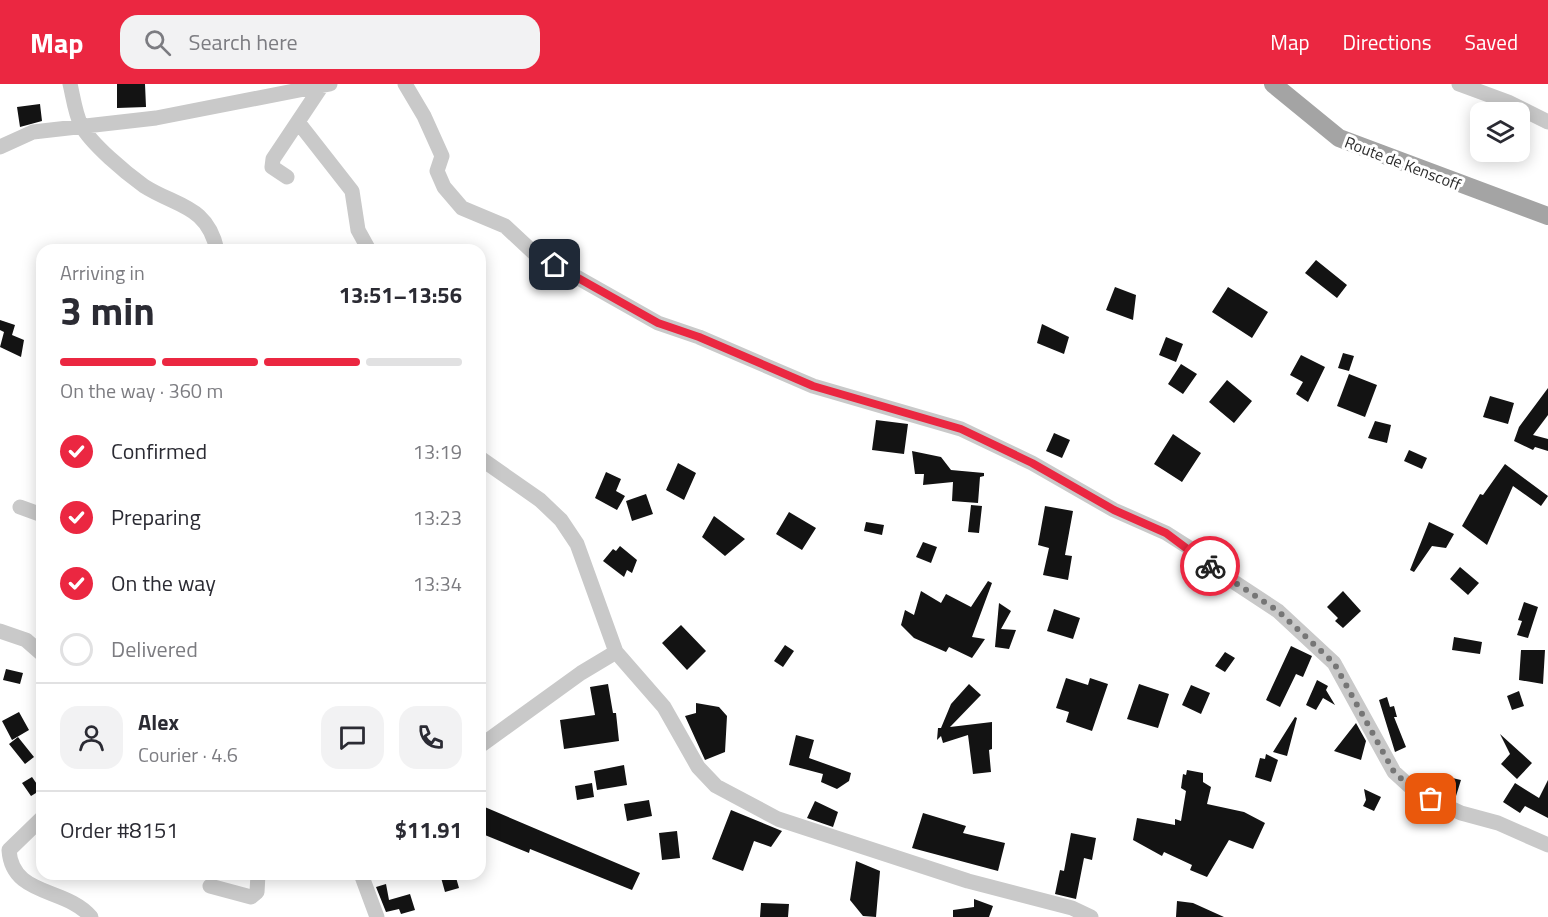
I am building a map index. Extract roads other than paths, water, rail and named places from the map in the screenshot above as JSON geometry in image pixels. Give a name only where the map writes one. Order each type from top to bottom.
[{"type":"main road","name":"Route de Kenscoff","points":[[1273,84],[1339,138],[1548,216]]},
{"type":"street","points":[[70,84],[81,125],[108,155],[145,186],[178,201],[203,219],[213,232],[216,244]]},
{"type":"street","points":[[405,84],[424,116],[442,156],[437,171],[444,187],[462,208],[505,226],[534,253],[658,323],[699,337],[813,386],[961,429],[1032,463],[1114,510],[1166,533],[1188,547],[1196,557],[1278,611],[1334,663],[1394,772],[1416,792],[1461,813],[1498,823],[1548,845]]},
{"type":"street","points":[[1459,84],[1508,102],[1548,122]]},
{"type":"street","points":[[0,147],[33,132],[156,118],[326,85]]},
{"type":"street","points":[[287,177],[272,167],[278,149],[326,85]]},
{"type":"street","points":[[298,122],[352,191],[358,230],[366,244]]},
{"type":"street","points":[[486,462],[540,500],[561,520],[577,544],[616,652],[664,707],[698,767],[716,786],[778,819],[968,881],[1072,908],[1091,917]]},
{"type":"street","points":[[20,507],[36,513]]},
{"type":"street","points":[[0,631],[26,640],[36,649]]},
{"type":"street","points":[[486,742],[581,673],[616,652]]},
{"type":"street","points":[[36,824],[9,850],[13,867],[35,890],[58,895],[74,902],[82,906],[91,917]]},
{"type":"street","points":[[210,886],[251,897],[257,892],[258,880]]},
{"type":"street","points":[[363,880],[376,917]]}]
